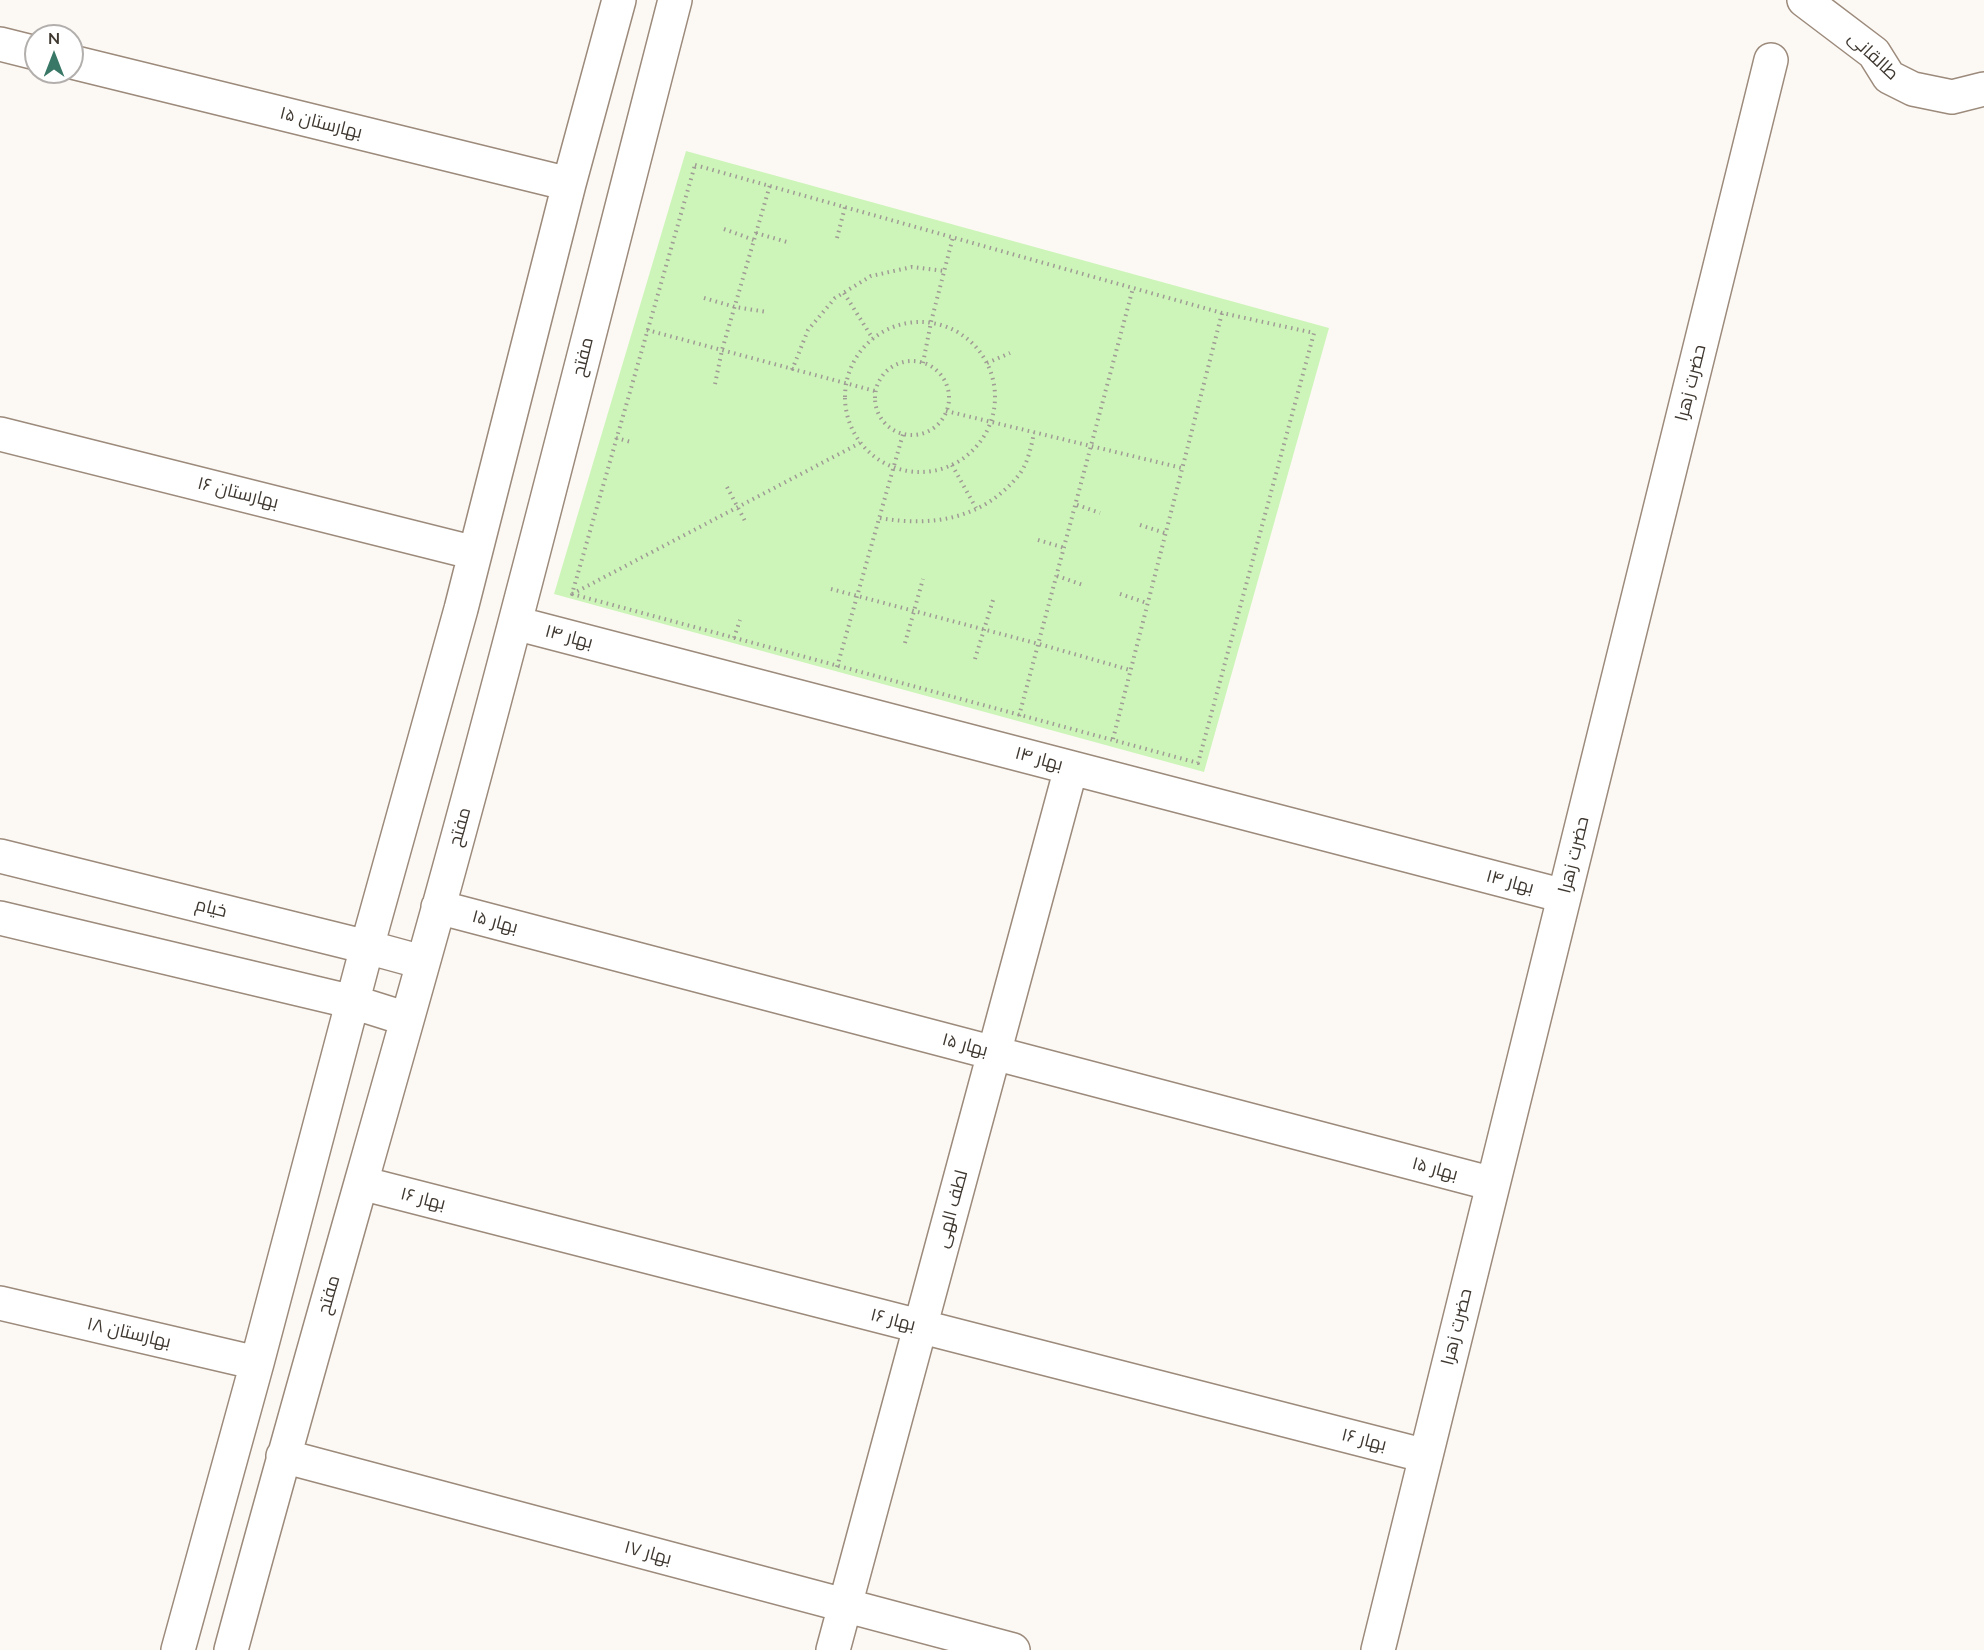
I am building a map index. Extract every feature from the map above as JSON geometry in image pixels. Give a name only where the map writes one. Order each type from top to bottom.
[{"type":"street","points":[[178,1650],[475,553],[569,184],[619,0]]},
{"type":"street","name":"مفتح","points":[[231,1650],[515,623],[675,0]]},
{"type":"street","name":"طالقانی","points":[[1804,0],[1874,53],[1889,77],[1913,89],[1952,97],[1984,89]]},
{"type":"street","points":[[0,44],[24,50]]},
{"type":"street","name":"حضرت زهرا","points":[[1378,1650],[1771,60]]},
{"type":"street","name":"بهارستان ۱۵","points":[[84,65],[569,184]]},
{"type":"street","name":"بهارستان ۱۶","points":[[0,434],[475,553]]},
{"type":"street","name":"بهار ۱۴","points":[[515,623],[1564,896]]},
{"type":"street","name":"لطف الهی","points":[[833,1650],[1071,768]]},
{"type":"street","name":"خیام","points":[[0,856],[422,962]]},
{"type":"street","name":"بهار ۱۵","points":[[438,907],[1492,1184]]},
{"type":"street","points":[[0,918],[353,1002],[407,1019]]},
{"type":"street","name":"بهار ۱۶","points":[[361,1183],[1426,1456]]},
{"type":"street","name":"بهارستان ۱۸","points":[[0,1303],[257,1363]]},
{"type":"street","name":"بهار ۱۷","points":[[283,1456],[1013,1650]]},
{"type":"path","points":[[695,165],[1222,313],[1314,333],[1198,763],[572,594],[695,165]]},
{"type":"path","points":[[715,384],[722,350],[770,185]]},
{"type":"path","points":[[837,238],[845,206]]},
{"type":"path","points":[[724,229],[754,240]]},
{"type":"path","points":[[756,233],[787,242]]},
{"type":"path","points":[[923,363],[953,237]]},
{"type":"path","points":[[792,370],[808,330],[835,298],[844,292],[871,276],[912,267],[944,271]]},
{"type":"path","points":[[1020,715],[1133,288]]},
{"type":"path","points":[[844,292],[873,339]]},
{"type":"path","points":[[704,298],[735,307],[768,312]]},
{"type":"path","points":[[1113,740],[1222,313]]},
{"type":"path","points":[[931,322],[954,329],[974,343],[987,363],[995,385],[995,409],[987,431],[973,450],[952,465],[928,472],[902,470],[878,460],[860,443],[848,420],[844,395],[846,384],[849,370],[862,348],[882,332],[906,323],[931,322]]},
{"type":"path","points":[[647,330],[875,391]]},
{"type":"path","points":[[987,363],[1010,353]]},
{"type":"path","points":[[910,361],[923,363],[942,377],[947,388],[946,411],[932,430],[920,434],[897,433],[878,416],[874,404],[879,380],[888,370],[898,364],[910,361]]},
{"type":"path","points":[[946,411],[1182,468]]},
{"type":"path","points":[[880,518],[905,522],[948,520],[988,503],[1019,475],[1030,454],[1034,433]]},
{"type":"path","points":[[838,666],[903,434]]},
{"type":"path","points":[[616,438],[631,441]]},
{"type":"path","points":[[572,594],[860,443]]},
{"type":"path","points":[[952,465],[976,508]]},
{"type":"path","points":[[727,487],[745,520]]},
{"type":"path","points":[[1077,505],[1100,513]]},
{"type":"path","points":[[1140,525],[1165,533]]},
{"type":"path","points":[[1038,540],[1065,548]]},
{"type":"path","points":[[1057,576],[1083,585]]},
{"type":"path","points":[[905,643],[923,579]]},
{"type":"path","points":[[831,589],[1130,670]]},
{"type":"path","points":[[1120,594],[1147,603]]},
{"type":"path","points":[[975,659],[994,597]]},
{"type":"path","points":[[734,638],[740,620]]},
{"type":"green space","points":[[686,151],[1329,328],[1204,772],[554,594]]}]
